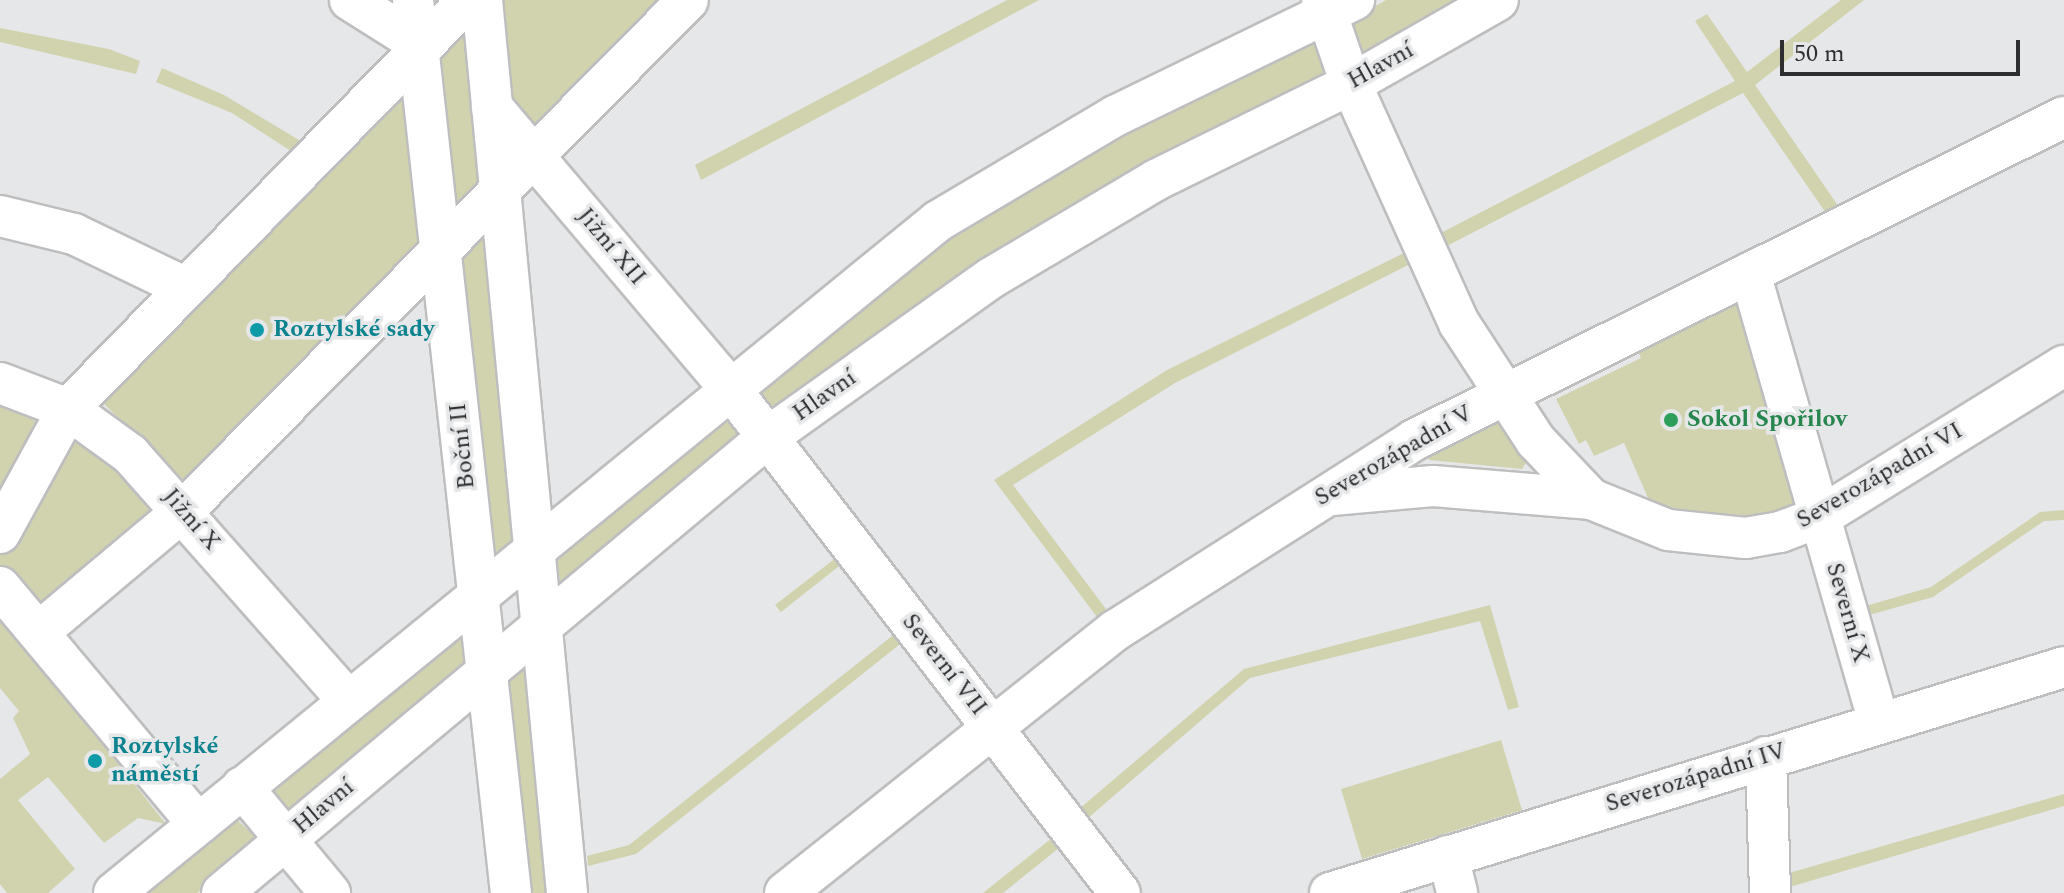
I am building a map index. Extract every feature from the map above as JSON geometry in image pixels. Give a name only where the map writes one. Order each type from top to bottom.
[{"type":"street","points":[[350,0],[423,46]]},
{"type":"street","name":"Boční II","points":[[413,0],[423,46],[441,250],[511,893]]},
{"type":"street","points":[[0,533],[68,409],[468,0]]},
{"type":"street","points":[[482,0],[496,193],[543,625],[567,893]]},
{"type":"street","points":[[40,631],[183,511],[688,0]]},
{"type":"street","name":"Hlavní","points":[[222,893],[768,437],[991,278],[1156,180],[1351,84],[1498,0]]},
{"type":"street","points":[[114,893],[729,387],[938,221],[1115,116],[1334,6]]},
{"type":"street","name":"Severozápadní VI","points":[[1334,6],[1351,84],[1459,323],[1502,395],[1591,499]]},
{"type":"street","name":"Jižní XII","points":[[492,107],[768,437]]},
{"type":"street","name":"Severozápadní V","points":[[785,893],[1116,630],[1326,495],[1502,395],[2064,117]]},
{"type":"street","points":[[0,216],[74,234],[186,288]]},
{"type":"street","name":"Severní X","points":[[1750,273],[1879,723]]},
{"type":"street","name":"Severozápadní VI","points":[[1326,495],[1433,486],[1591,499],[1668,530],[1711,536],[1780,532],[1820,517],[2064,366]]},
{"type":"street","name":"Jižní X","points":[[0,383],[68,409],[130,454],[348,700]]},
{"type":"street","name":"Severní VII","points":[[768,437],[1120,893]]},
{"type":"street","points":[[0,587],[40,631],[198,824]]},
{"type":"street","name":"Severozápadní IV","points":[[1330,893],[1452,874],[1766,757],[2064,667]]},
{"type":"street","points":[[1766,757],[1770,893]]},
{"type":"street","points":[[242,787],[330,893]]},
{"type":"green space","points":[[496,0],[664,0],[538,128],[506,92]]},
{"type":"green space","points":[[1007,0],[1039,0],[701,180],[695,165]]},
{"type":"green space","points":[[1386,0],[1466,0],[1361,60],[1345,23]]},
{"type":"green space","points":[[1841,0],[1864,0],[1755,85],[1841,210],[1828,216],[1743,93],[1441,249],[1435,236],[1735,81],[1695,21],[1707,14],[1747,72]]},
{"type":"green space","points":[[460,26],[473,36],[488,178],[453,213],[432,56]]},
{"type":"green space","points":[[0,28],[109,49],[140,61],[136,74],[0,42]]},
{"type":"green space","points":[[1322,39],[1331,76],[1124,173],[962,273],[773,418],[748,396],[955,231],[1106,140]]},
{"type":"green space","points":[[162,68],[224,95],[304,143],[294,153],[232,113],[156,82]]},
{"type":"green space","points":[[409,90],[428,239],[183,480],[102,402]]},
{"type":"green space","points":[[480,230],[491,235],[525,529],[490,559],[449,259]]},
{"type":"green space","points":[[1406,252],[1410,264],[1175,383],[1013,485],[1106,609],[1097,617],[994,480],[1167,370]]},
{"type":"green space","name":"Sokol Spořilov","points":[[1739,292],[1802,505],[1739,521],[1652,507],[1624,443],[1594,456],[1586,440],[1579,444],[1556,399],[1641,358],[1638,351]]},
{"type":"green space","points":[[0,396],[39,424],[0,498]]},
{"type":"green space","points":[[724,407],[746,432],[561,593],[557,555]]},
{"type":"green space","points":[[1493,415],[1527,461],[1522,469],[1429,460],[1426,448]]},
{"type":"green space","points":[[70,428],[161,505],[39,610],[0,574],[0,551]]},
{"type":"green space","points":[[2064,510],[2064,520],[2044,521],[1933,597],[1862,617],[1859,608],[1931,587],[2040,512]]},
{"type":"green space","points":[[837,557],[843,563],[781,612],[775,605]]},
{"type":"green space","points":[[1490,605],[1519,707],[1508,710],[1480,621],[1250,678],[1087,819],[1079,809],[1244,669]]},
{"type":"green space","points":[[0,615],[166,824],[138,818],[104,843],[48,777],[18,800],[75,869],[48,893],[7,893],[0,884],[0,779],[30,754],[13,718],[19,711],[0,688]]},
{"type":"green space","points":[[461,626],[474,662],[287,818],[265,788]]},
{"type":"green space","points":[[897,632],[904,641],[636,854],[588,866],[587,856],[629,845]]},
{"type":"green space","points":[[512,667],[528,670],[551,893],[527,893],[506,682]]},
{"type":"green space","points":[[1501,740],[1522,810],[1362,859],[1341,789]]},
{"type":"green space","points":[[2064,794],[2064,806],[1783,889],[1782,875]]},
{"type":"green space","points":[[234,817],[260,841],[197,893],[139,893]]},
{"type":"green space","points":[[1057,834],[1064,844],[1003,893],[983,893]]},
{"type":"place","name":"Roztylské sady","points":[[257,330]]},
{"type":"place","name":"Sokol Spořilov","points":[[1671,420]]},
{"type":"place","name":"Roztylské náměstí","points":[[95,761]]}]
